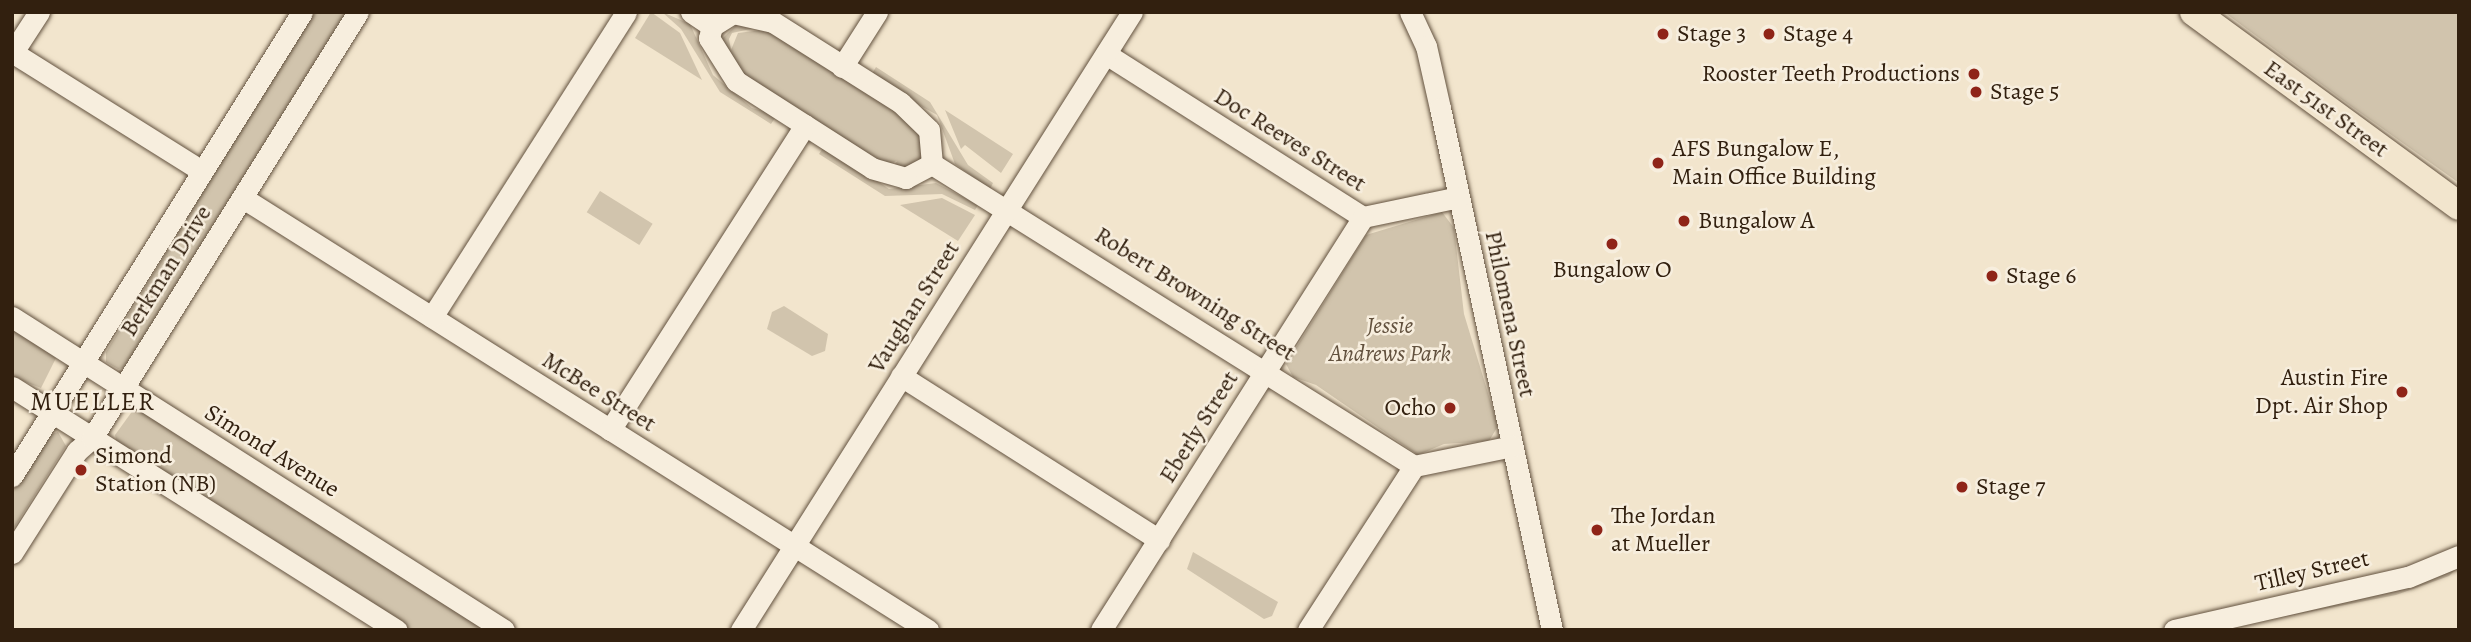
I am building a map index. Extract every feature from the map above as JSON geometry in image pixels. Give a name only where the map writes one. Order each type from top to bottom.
[{"type":"main road","name":"East 51st Street","points":[[2194,12],[2459,206]]},
{"type":"street","points":[[39,12],[13,52],[200,170]]},
{"type":"street","name":"Berkman Drive","points":[[12,476],[80,361],[302,12]]},
{"type":"street","name":"Berkman Drive","points":[[12,553],[77,451],[92,439],[358,12]]},
{"type":"street","points":[[432,317],[626,12]]},
{"type":"street","points":[[691,12],[712,26]]},
{"type":"street","points":[[842,67],[877,12]]},
{"type":"street","name":"Vaughan Street","points":[[741,630],[1132,12]]},
{"type":"street","name":"Philomena Street","points":[[1410,12],[1426,46],[1552,630]]},
{"type":"street","points":[[733,13],[752,14],[842,67],[918,116],[935,146],[932,164],[922,174],[891,176],[805,125],[727,73],[712,50],[712,26],[733,13]]},
{"type":"street","name":"Doc Reeves Street","points":[[1106,54],[1363,217],[1459,197]]},
{"type":"street","points":[[610,430],[805,125]]},
{"type":"street","name":"Robert Browning Street","points":[[932,164],[1265,370],[1414,466]]},
{"type":"street","name":"McBee Street","points":[[243,198],[928,630]]},
{"type":"street","name":"Eberly Street","points":[[1101,630],[1363,217]]},
{"type":"street","name":"Simond Avenue","points":[[12,317],[504,630]]},
{"type":"street","points":[[901,376],[1159,540]]},
{"type":"street","points":[[12,387],[397,630]]},
{"type":"street","points":[[1308,630],[1414,466],[1512,446]]},
{"type":"street","name":"Tilley Street","points":[[2174,630],[2408,577],[2459,556]]},
{"type":"green space","points":[[312,12],[346,12],[124,368],[118,369],[106,362],[106,352]]},
{"type":"green space","points":[[651,12],[680,33],[702,80],[635,38]]},
{"type":"green space","points":[[662,12],[690,24],[713,75],[752,108],[777,115],[771,124],[720,92],[681,29]]},
{"type":"green space","points":[[2224,12],[2459,12],[2459,183],[2348,104]]},
{"type":"green space","points":[[738,23],[755,28],[732,33],[729,39],[731,50],[738,33],[769,29],[901,112],[917,127],[927,155],[911,168],[893,167],[897,161],[887,165],[747,79],[722,39]]},
{"type":"green space","points":[[876,67],[930,102],[968,165],[993,183],[990,189],[955,164],[937,115],[870,77]]},
{"type":"green space","points":[[945,110],[1013,154],[1001,173],[965,145],[961,149]]},
{"type":"green space","points":[[825,145],[889,189],[936,183],[978,205],[975,210],[942,194],[885,196],[819,154]]},
{"type":"green space","points":[[600,191],[653,224],[639,245],[587,212]]},
{"type":"green space","points":[[942,198],[975,215],[958,241],[900,205]]},
{"type":"green space","name":"Jessie Andrews Park","points":[[1442,212],[1454,228],[1464,314],[1498,426],[1489,441],[1444,444],[1418,455],[1316,385],[1293,377],[1286,364],[1366,235]]},
{"type":"green space","points":[[784,306],[828,334],[825,351],[812,356],[767,329],[772,312]]},
{"type":"green space","points":[[12,327],[56,358],[41,388],[12,377]]},
{"type":"green space","points":[[136,406],[491,630],[411,630],[117,444],[115,435]]},
{"type":"green space","points":[[58,432],[66,446],[12,531],[12,492],[48,435]]},
{"type":"green space","points":[[1193,552],[1278,602],[1272,616],[1264,619],[1187,569]]},
{"type":"green space","points":[[2459,566],[2449,576],[2396,595],[2217,630],[2409,587]]},
{"type":"place","name":"Stage 3","points":[[1663,34]]},
{"type":"place","name":"Stage 4","points":[[1769,34]]},
{"type":"place","name":"Rooster Teeth Productions","points":[[1974,74]]},
{"type":"place","name":"Stage 5","points":[[1976,92]]},
{"type":"place","name":"AFS Bungalow E, Main Office Building","points":[[1658,163]]},
{"type":"place","name":"Bungalow A","points":[[1684,221]]},
{"type":"place","name":"Bungalow O","points":[[1612,244]]},
{"type":"place","name":"Stage 6","points":[[1992,276]]},
{"type":"place","name":"Austin Fire Dpt. Air Shop","points":[[2402,392]]},
{"type":"place","name":"Ocho","points":[[1450,408]]},
{"type":"place","name":"Simond Station (NB)","points":[[81,470]]},
{"type":"place","name":"Stage 7","points":[[1962,487]]},
{"type":"place","name":"The Jordan at Mueller","points":[[1597,530]]},
{"type":"district","name":"MUELLER","points":[[93,402]]}]
